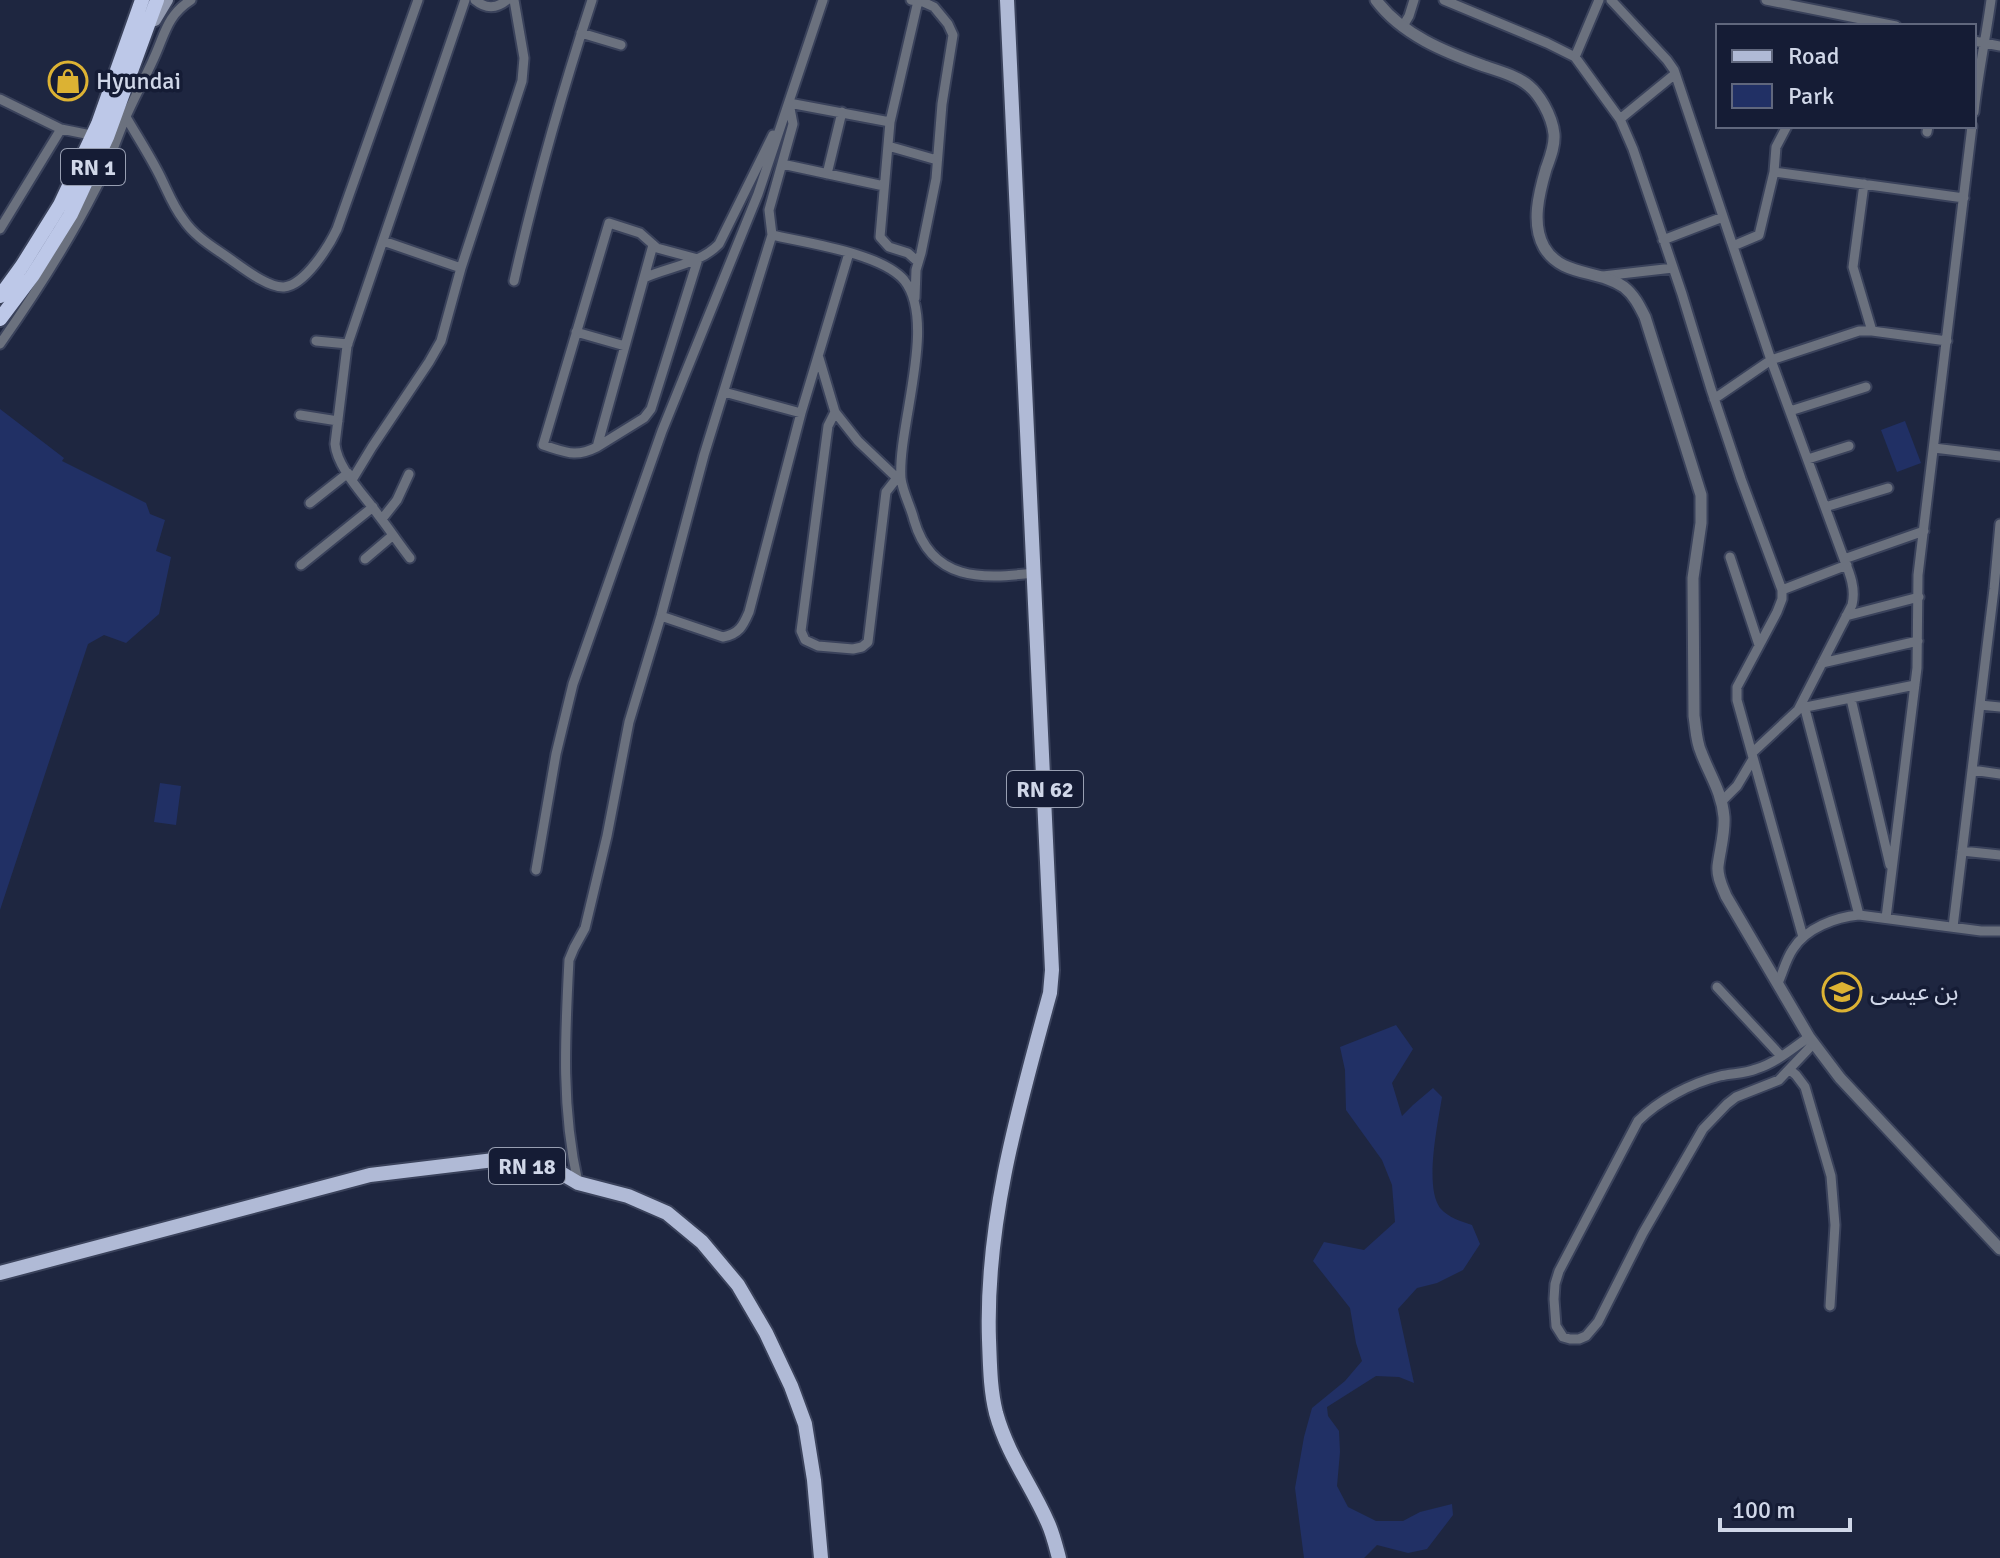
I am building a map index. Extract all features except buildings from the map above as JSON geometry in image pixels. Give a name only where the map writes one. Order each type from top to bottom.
[{"type":"highway","name":"RN 1","points":[[0,296],[60,205],[98,124],[142,0]]},
{"type":"highway","name":"RN 1","points":[[0,319],[33,275],[71,214],[107,137],[157,0]]},
{"type":"main road","points":[[138,55],[167,0]]},
{"type":"main road","name":"RN 62","points":[[1007,0],[1052,970],[1050,993],[1008,1155],[988,1299],[995,1409],[1005,1442],[1049,1524],[1059,1558]]},
{"type":"main road","name":"RN 18","points":[[0,1273],[370,1175],[494,1160],[556,1170],[578,1183],[628,1196],[667,1213],[702,1242],[738,1285],[766,1333],[805,1424],[821,1558]]},
{"type":"street","points":[[0,344],[32,298],[98,184],[167,25],[181,6],[191,0]]},
{"type":"street","points":[[126,117],[191,230],[263,280],[277,286],[293,284],[323,254],[337,229],[418,0]]},
{"type":"street","points":[[410,558],[336,452],[338,421],[348,344],[465,0]]},
{"type":"street","points":[[475,0],[488,7],[502,5],[507,0]]},
{"type":"street","points":[[310,503],[350,476],[436,350],[522,81],[524,58],[514,0]]},
{"type":"street","points":[[514,281],[568,73],[592,0]]},
{"type":"street","points":[[536,870],[556,754],[573,684],[662,431],[758,194],[823,0]]},
{"type":"street","points":[[835,412],[828,426],[801,631],[805,640],[818,646],[853,649],[868,642],[886,492],[899,479],[917,339],[916,270],[936,179],[942,104],[953,35],[934,7],[911,0]]},
{"type":"street","points":[[1376,0],[1384,11],[1433,46],[1528,85],[1539,96],[1549,115],[1554,132],[1553,147],[1539,199],[1539,235],[1545,249],[1557,263],[1575,271],[1603,276],[1623,286],[1634,297],[1645,317],[1701,495],[1693,590],[1694,716],[1696,738],[1717,786],[1724,821],[1719,879],[1726,896],[1812,1040],[1840,1078],[2000,1249]]},
{"type":"street","points":[[1403,26],[1414,0]]},
{"type":"street","points":[[1444,0],[1575,57],[1620,119],[1633,149],[1714,399],[1782,590],[1777,612],[1736,693],[1803,937]]},
{"type":"street","points":[[1575,57],[1599,0]]},
{"type":"street","points":[[1611,0],[1667,60],[1675,74],[1771,360],[1846,562],[1854,596],[1802,708],[1752,756],[1737,786],[1721,802]]},
{"type":"street","points":[[1766,0],[1796,3],[1860,23]]},
{"type":"street","points":[[1976,95],[1991,0]]},
{"type":"street","points":[[918,1],[890,122],[880,237],[889,247],[908,253],[918,262]]},
{"type":"street","points":[[581,33],[621,45]]},
{"type":"street","points":[[1976,42],[2000,46]]},
{"type":"street","points":[[1620,119],[1675,74]]},
{"type":"street","points":[[0,99],[61,129],[91,135]]},
{"type":"street","points":[[789,103],[890,122]]},
{"type":"street","points":[[578,1183],[566,1107],[569,960],[585,928],[607,836],[625,736],[704,455],[772,235],[769,210],[793,124],[789,103]]},
{"type":"street","points":[[644,278],[698,259],[712,252],[719,244],[789,103]]},
{"type":"street","points":[[827,174],[842,112]]},
{"type":"street","points":[[1733,246],[1759,235],[1774,172],[1776,147],[1786,128]]},
{"type":"street","points":[[1886,918],[1915,685],[1918,575],[1972,128]]},
{"type":"street","points":[[0,229],[61,129]]},
{"type":"street","points":[[888,146],[937,160]]},
{"type":"street","points":[[782,164],[884,186]]},
{"type":"street","points":[[1774,172],[1964,198]]},
{"type":"street","points":[[1864,184],[1853,267],[1872,331]]},
{"type":"street","points":[[1663,240],[1723,217]]},
{"type":"street","points":[[609,223],[640,233],[657,248],[698,259],[651,409],[644,418],[587,452],[574,455],[543,445],[609,223]]},
{"type":"street","points":[[772,235],[849,253],[883,265],[904,281],[915,304]]},
{"type":"street","points":[[383,241],[461,268]]},
{"type":"street","points":[[597,447],[653,245]]},
{"type":"street","points":[[661,616],[723,637],[733,635],[743,626],[801,413],[849,253]]},
{"type":"street","points":[[1603,276],[1673,268]]},
{"type":"street","points":[[1714,399],[1771,360],[1859,331],[1947,341]]},
{"type":"street","points":[[576,332],[625,346]]},
{"type":"street","points":[[316,341],[348,344]]},
{"type":"street","points":[[819,358],[835,412],[858,441],[899,479],[922,541],[941,562],[982,577],[1034,573]]},
{"type":"street","points":[[1790,411],[1866,387]]},
{"type":"street","points":[[724,392],[801,413]]},
{"type":"street","points":[[300,415],[338,421]]},
{"type":"street","points":[[1808,459],[1849,446]]},
{"type":"street","points":[[1934,448],[2000,456]]},
{"type":"street","points":[[382,519],[397,500],[409,474]]},
{"type":"street","points":[[1825,507],[1888,488]]},
{"type":"street","points":[[301,565],[373,507]]},
{"type":"street","points":[[1953,927],[1997,577],[2000,524]]},
{"type":"street","points":[[1782,590],[1924,531]]},
{"type":"street","points":[[365,559],[392,536]]},
{"type":"street","points":[[1730,557],[1759,645]]},
{"type":"street","points":[[1846,616],[1919,597]]},
{"type":"street","points":[[1822,663],[1918,641]]},
{"type":"street","points":[[1988,642],[2000,643]]},
{"type":"street","points":[[1802,708],[1915,685]]},
{"type":"street","points":[[1851,699],[1892,872]]},
{"type":"street","points":[[1980,705],[2000,707]]},
{"type":"street","points":[[1802,708],[1859,915]]},
{"type":"street","points":[[1972,770],[2000,774]]},
{"type":"street","points":[[1962,851],[2000,855]]},
{"type":"street","points":[[1778,983],[1793,949],[1803,937],[1843,917],[1859,915],[2000,931]]},
{"type":"street","points":[[1717,987],[1781,1056]]},
{"type":"street","points":[[1812,1040],[1779,1080],[1736,1097],[1703,1129],[1643,1233],[1598,1322],[1586,1336],[1579,1339],[1563,1337],[1556,1326],[1555,1316],[1555,1284],[1559,1271],[1638,1121],[1684,1090],[1718,1077],[1760,1068],[1812,1040]]},
{"type":"street","points":[[1790,1070],[1805,1087],[1831,1176],[1835,1225],[1830,1306]]},
{"type":"green space","points":[[0,409],[64,458],[62,461],[146,503],[150,514],[165,520],[156,551],[171,557],[159,614],[126,643],[104,635],[88,644],[0,910]]},
{"type":"green space","points":[[1905,421],[1921,463],[1897,472],[1881,430]]},
{"type":"green space","points":[[160,783],[181,786],[176,825],[154,822]]},
{"type":"green space","points":[[1396,1025],[1413,1049],[1392,1083],[1402,1116],[1433,1088],[1442,1097],[1434,1154],[1435,1198],[1447,1214],[1472,1225],[1480,1244],[1463,1270],[1437,1283],[1417,1288],[1398,1309],[1414,1383],[1399,1377],[1376,1376],[1327,1407],[1328,1416],[1339,1431],[1337,1486],[1348,1507],[1376,1521],[1403,1521],[1420,1512],[1452,1504],[1453,1515],[1427,1549],[1408,1553],[1377,1545],[1364,1558],[1304,1558],[1295,1488],[1312,1408],[1345,1381],[1362,1361],[1350,1308],[1313,1261],[1324,1242],[1364,1250],[1395,1222],[1392,1185],[1382,1160],[1346,1110],[1345,1070],[1340,1047]]},
{"type":"place","name":"Hyundai","points":[[68,81]]},
{"type":"place","name":"بن عيسى","points":[[1842,992]]}]
